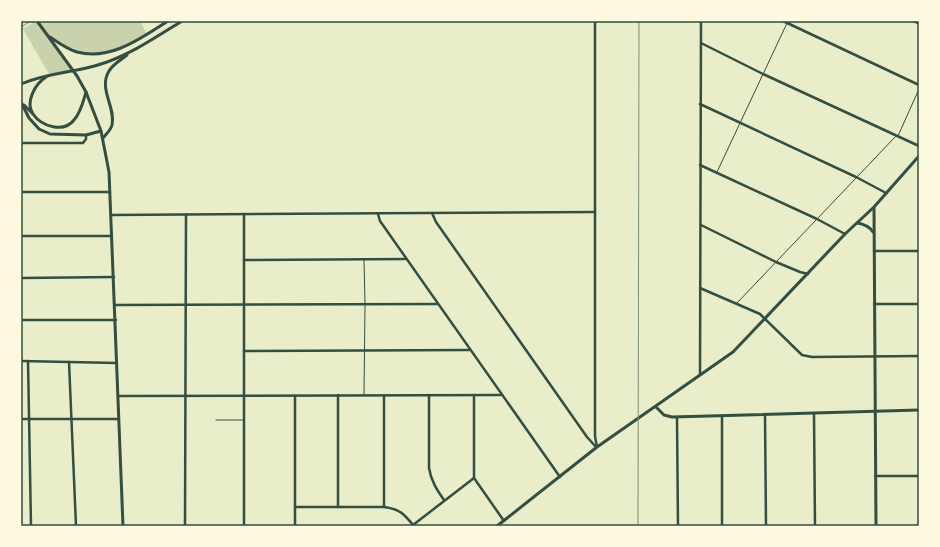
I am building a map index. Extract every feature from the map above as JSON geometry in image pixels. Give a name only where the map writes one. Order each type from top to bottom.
[{"type":"street","points":[[37,21],[77,76],[86,92],[102,131],[109,166],[118,363],[123,526]]},
{"type":"street","points":[[48,35],[67,48],[77,52],[97,55],[117,50],[139,39],[168,21]]},
{"type":"street","points":[[103,138],[112,127],[112,116],[106,91],[107,76],[113,66],[132,51],[182,21]]},
{"type":"street","points":[[595,21],[596,447]]},
{"type":"street","points":[[700,375],[701,21]]},
{"type":"street","points":[[783,21],[788,22],[919,85]]},
{"type":"street","points":[[914,21],[919,23]]},
{"type":"street","points":[[701,43],[919,146]]},
{"type":"street","points":[[21,84],[49,74],[101,64],[132,51]]},
{"type":"street","points":[[32,113],[32,93],[40,80],[49,74]]},
{"type":"street","points":[[21,102],[40,121],[60,127],[73,122],[79,114],[86,92]]},
{"type":"street","points":[[21,102],[29,118],[39,129],[50,134],[86,135],[102,131]]},
{"type":"street","points":[[700,104],[856,177],[886,193]]},
{"type":"street","points":[[21,143],[83,143],[86,140],[86,135]]},
{"type":"street","points":[[497,526],[596,447],[656,407],[733,352],[845,234],[874,207],[919,156]]},
{"type":"street","points":[[700,165],[817,219],[845,234]]},
{"type":"street","points":[[21,192],[110,192]]},
{"type":"street","points":[[874,207],[876,526]]},
{"type":"street","points":[[111,215],[595,212]]},
{"type":"street","points":[[432,213],[436,222],[587,437],[596,447]]},
{"type":"street","points":[[378,214],[380,221],[437,304],[560,477]]},
{"type":"street","points":[[186,215],[186,526]]},
{"type":"street","points":[[244,215],[244,526]]},
{"type":"street","points":[[857,223],[862,223],[869,227],[874,233]]},
{"type":"street","points":[[700,225],[776,262],[808,274]]},
{"type":"street","points":[[21,236],[112,236]]},
{"type":"street","points":[[874,251],[919,251]]},
{"type":"street","points":[[244,260],[406,259]]},
{"type":"street","points":[[21,278],[114,277]]},
{"type":"street","points":[[700,288],[760,314],[802,355],[812,357],[919,356]]},
{"type":"street","points":[[115,305],[437,304]]},
{"type":"street","points":[[874,304],[919,304]]},
{"type":"street","points":[[21,320],[116,320]]},
{"type":"street","points":[[244,351],[470,350]]},
{"type":"street","points":[[21,361],[118,363]]},
{"type":"street","points":[[28,361],[31,526]]},
{"type":"street","points":[[69,362],[76,526]]},
{"type":"street","points":[[338,395],[338,507]]},
{"type":"street","points":[[429,395],[429,468],[435,487],[444,500]]},
{"type":"street","points":[[474,395],[474,478],[504,521]]},
{"type":"street","points":[[118,396],[502,395]]},
{"type":"street","points":[[295,396],[295,526]]},
{"type":"street","points":[[384,396],[384,507]]},
{"type":"street","points":[[656,407],[664,415],[677,418],[919,410]]},
{"type":"street","points":[[814,414],[815,526]]},
{"type":"street","points":[[765,415],[766,526]]},
{"type":"street","points":[[722,416],[722,526]]},
{"type":"street","points":[[677,418],[678,526]]},
{"type":"street","points":[[21,419],[119,419]]},
{"type":"street","points":[[875,476],[919,476]]},
{"type":"street","points":[[295,507],[396,508],[403,513],[414,526],[444,500],[474,478]]},
{"type":"lane","points":[[717,172],[788,22]]},
{"type":"lane","points":[[737,304],[856,177],[897,136],[919,89]]},
{"type":"lane","points":[[364,259],[364,396]]},
{"type":"lane","points":[[216,420],[244,420]]},
{"type":"green space","points":[[36,21],[140,21],[147,34],[122,47],[95,55],[76,52],[49,36],[73,70],[49,74],[23,29]]},
{"type":"railway","points":[[21,27],[31,21]]},
{"type":"railway","points":[[638,526],[639,21]]}]
